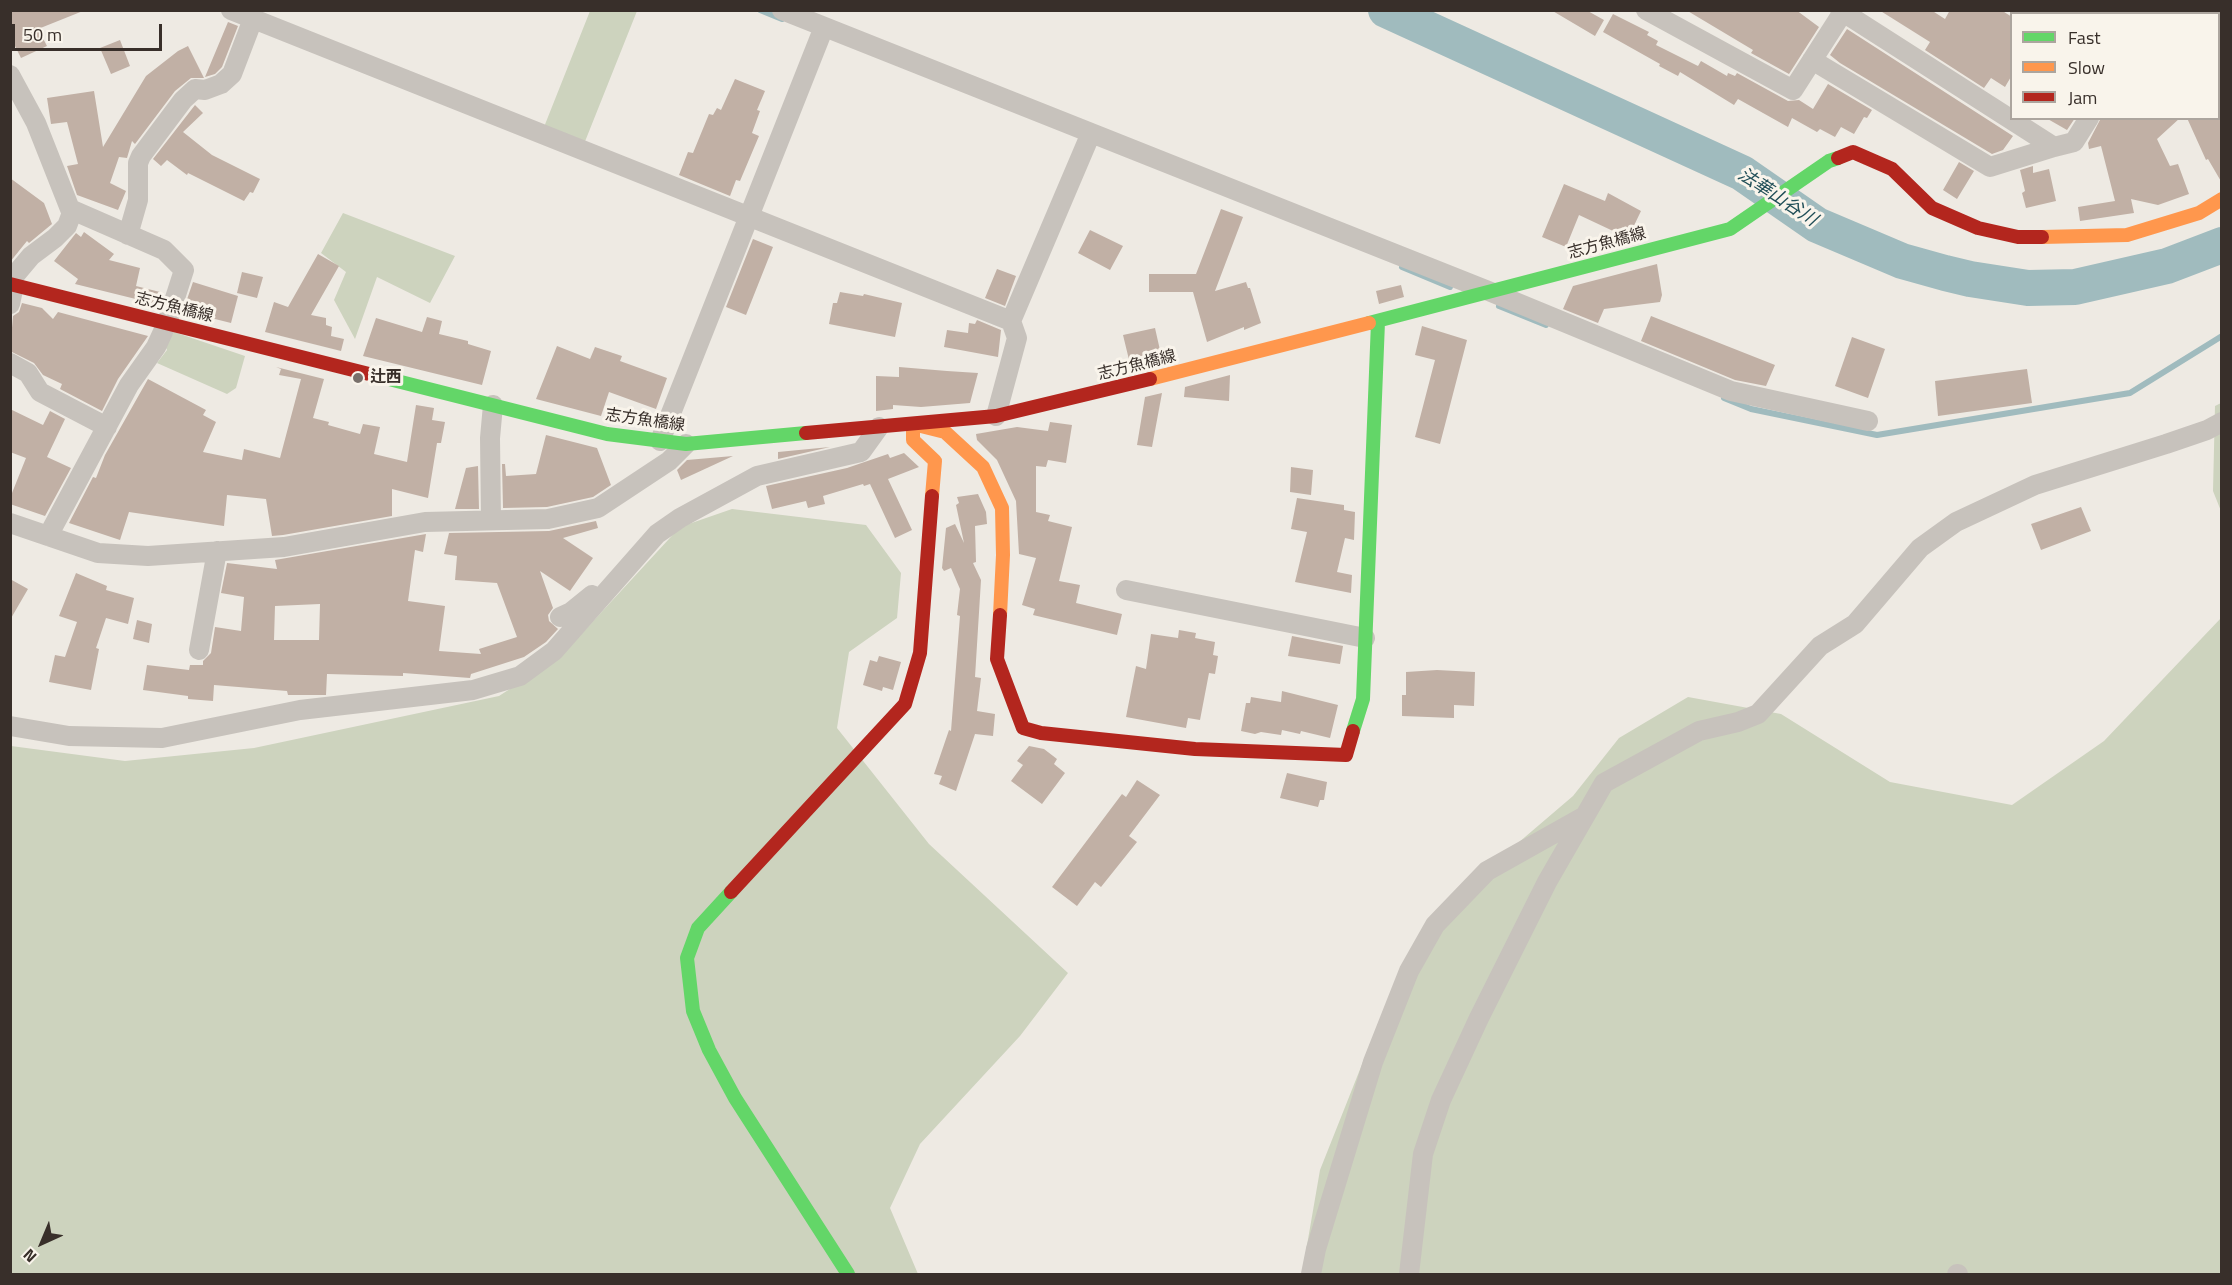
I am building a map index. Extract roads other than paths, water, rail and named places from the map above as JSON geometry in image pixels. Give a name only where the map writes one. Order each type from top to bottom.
[{"type":"main road","name":"志方魚橋線","points":[[11,288],[167,323],[606,434],[686,444],[996,416],[1094,394],[1730,229],[1829,161],[1852,152],[1892,169],[1932,208],[1978,228],[2018,237],[2074,238],[2127,235],[2199,213],[2222,199]]},
{"type":"main road","points":[[848,1275],[735,1098],[709,1050],[693,1011],[687,958],[698,927],[905,704],[920,652],[935,461],[913,440],[912,424],[945,432],[983,467],[1002,508],[1003,555],[997,659],[1023,728],[1041,733],[1195,749],[1346,755],[1363,699],[1378,322]]},
{"type":"street","points":[[231,10],[1011,321]]},
{"type":"street","points":[[782,10],[1491,292],[1731,391],[1868,421]]},
{"type":"street","points":[[1646,10],[1793,90],[1842,11],[2010,119]]},
{"type":"street","points":[[128,235],[138,200],[138,163],[141,156],[183,100],[195,89],[205,90],[221,84],[232,74],[253,19]]},
{"type":"street","points":[[660,441],[824,27]]},
{"type":"street","points":[[1812,60],[1990,167],[2074,142],[2088,120]]},
{"type":"street","points":[[10,75],[36,123],[70,210],[165,250],[184,270],[167,323],[156,347],[129,385],[48,536]]},
{"type":"street","points":[[2012,120],[2054,147]]},
{"type":"street","points":[[996,416],[1017,338],[1011,321],[1091,134]]},
{"type":"street","points":[[11,288],[31,256],[55,238],[66,226],[73,210]]},
{"type":"street","points":[[10,363],[28,373],[40,392],[107,427]]},
{"type":"street","points":[[491,520],[490,438],[493,405]]},
{"type":"street","points":[[1409,1275],[1423,1154],[1441,1100],[1479,1017],[1542,892],[1604,783],[1699,731],[1738,722],[1758,714],[1820,646],[1855,624],[1920,548],[1956,522],[2035,485],[2166,444],[2207,430],[2222,422]]},
{"type":"street","points":[[10,726],[69,736],[162,738],[300,710],[473,690],[520,676],[554,651],[657,534],[680,518],[757,476],[861,452],[879,427]]},
{"type":"street","points":[[10,523],[98,553],[148,556],[284,547],[425,522],[548,519],[598,508],[669,461],[686,444]]},
{"type":"street","points":[[199,650],[217,551]]},
{"type":"street","points":[[560,617],[571,612],[592,595],[614,584]]},
{"type":"street","points":[[1126,590],[1365,638]]},
{"type":"street","points":[[1311,1275],[1316,1249],[1373,1062],[1409,971],[1435,925],[1487,871],[1585,816]]},
{"type":"waterway","points":[[760,10],[782,19]]},
{"type":"waterway","name":"法華山谷川","points":[[1386,10],[1742,173],[1817,225],[1902,261],[1970,279],[2028,288],[2075,287],[2167,266],[2222,245]]},
{"type":"waterway","points":[[1402,267],[1450,287]]},
{"type":"waterway","points":[[1499,306],[1546,325]]},
{"type":"waterway","points":[[1724,398],[1751,409],[1877,435],[2130,393],[2222,336]]},
{"type":"place","name":"辻西","points":[[358,378]]}]
